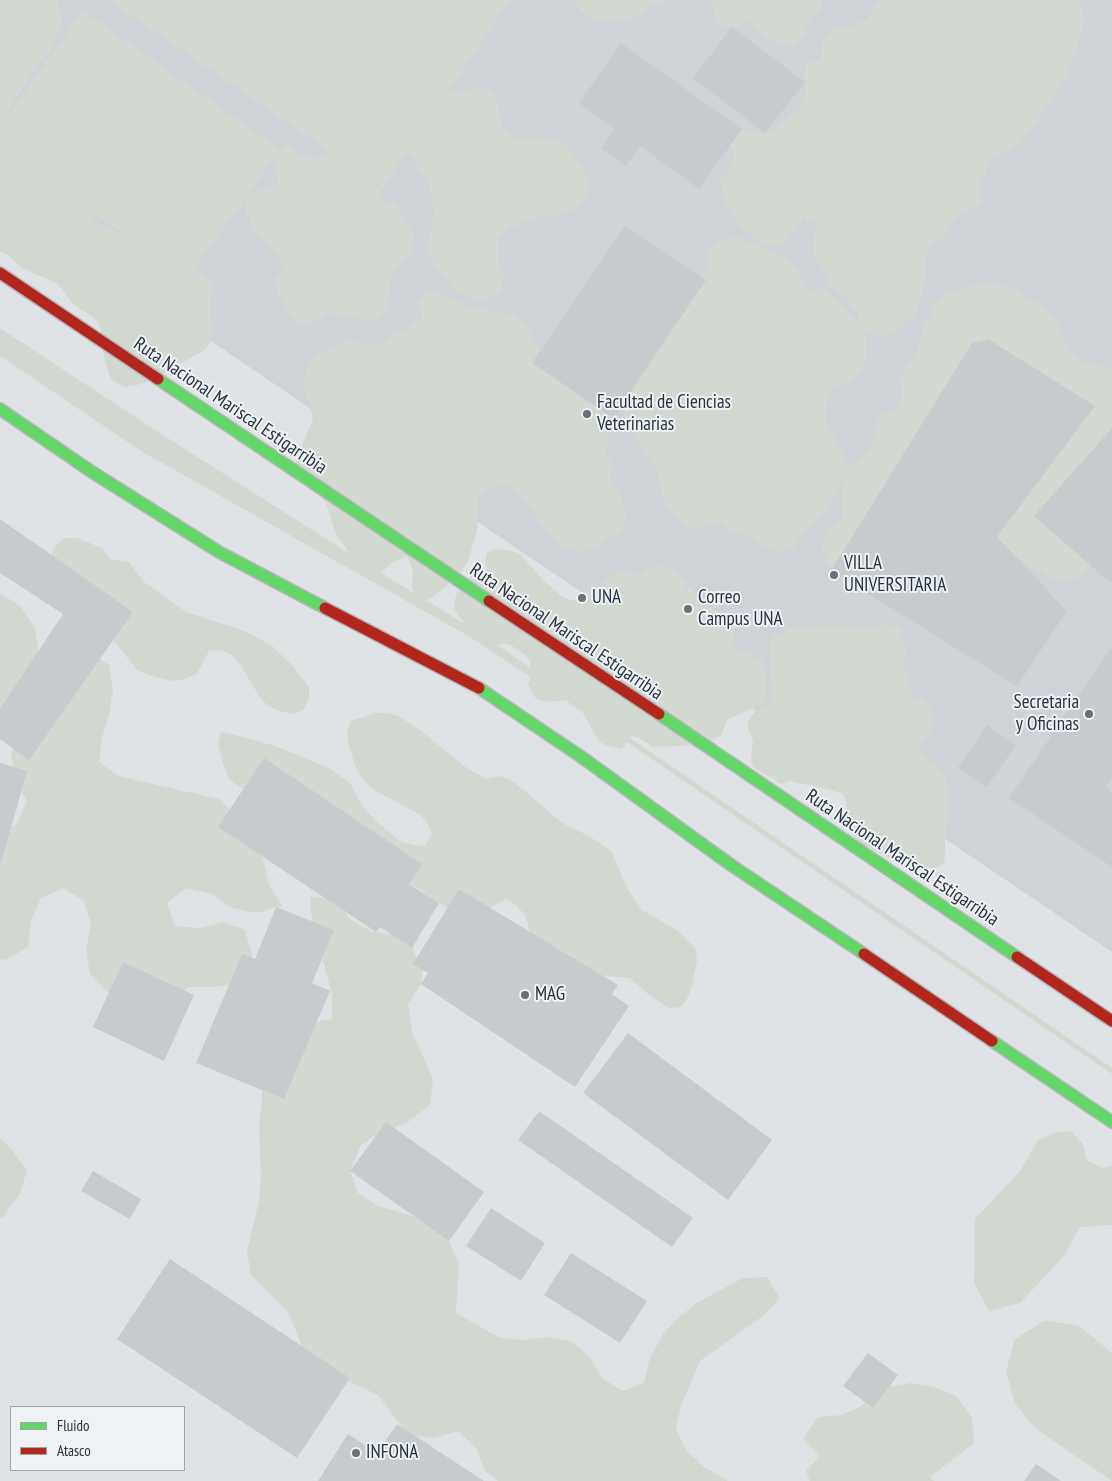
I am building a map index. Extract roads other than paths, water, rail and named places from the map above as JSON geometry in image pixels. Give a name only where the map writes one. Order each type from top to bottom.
[{"type":"highway","name":"Ruta Nacional Mariscal Estigarribia","points":[[0,273],[694,738],[1112,1021]]},
{"type":"highway","points":[[0,408],[92,472],[219,552],[484,691],[580,756],[731,865],[1112,1122]]},
{"type":"place","name":"Facultad de Ciencias Veterinarias","points":[[587,414]]},
{"type":"place","name":"VILLA UNIVERSITARIA","points":[[834,575]]},
{"type":"place","name":"UNA","points":[[582,598]]},
{"type":"place","name":"Correo Campus UNA","points":[[688,609]]},
{"type":"place","name":"Secretaria y Oficinas","points":[[1089,714]]},
{"type":"place","name":"MAG","points":[[525,995]]},
{"type":"place","name":"INFONA","points":[[356,1453]]}]
